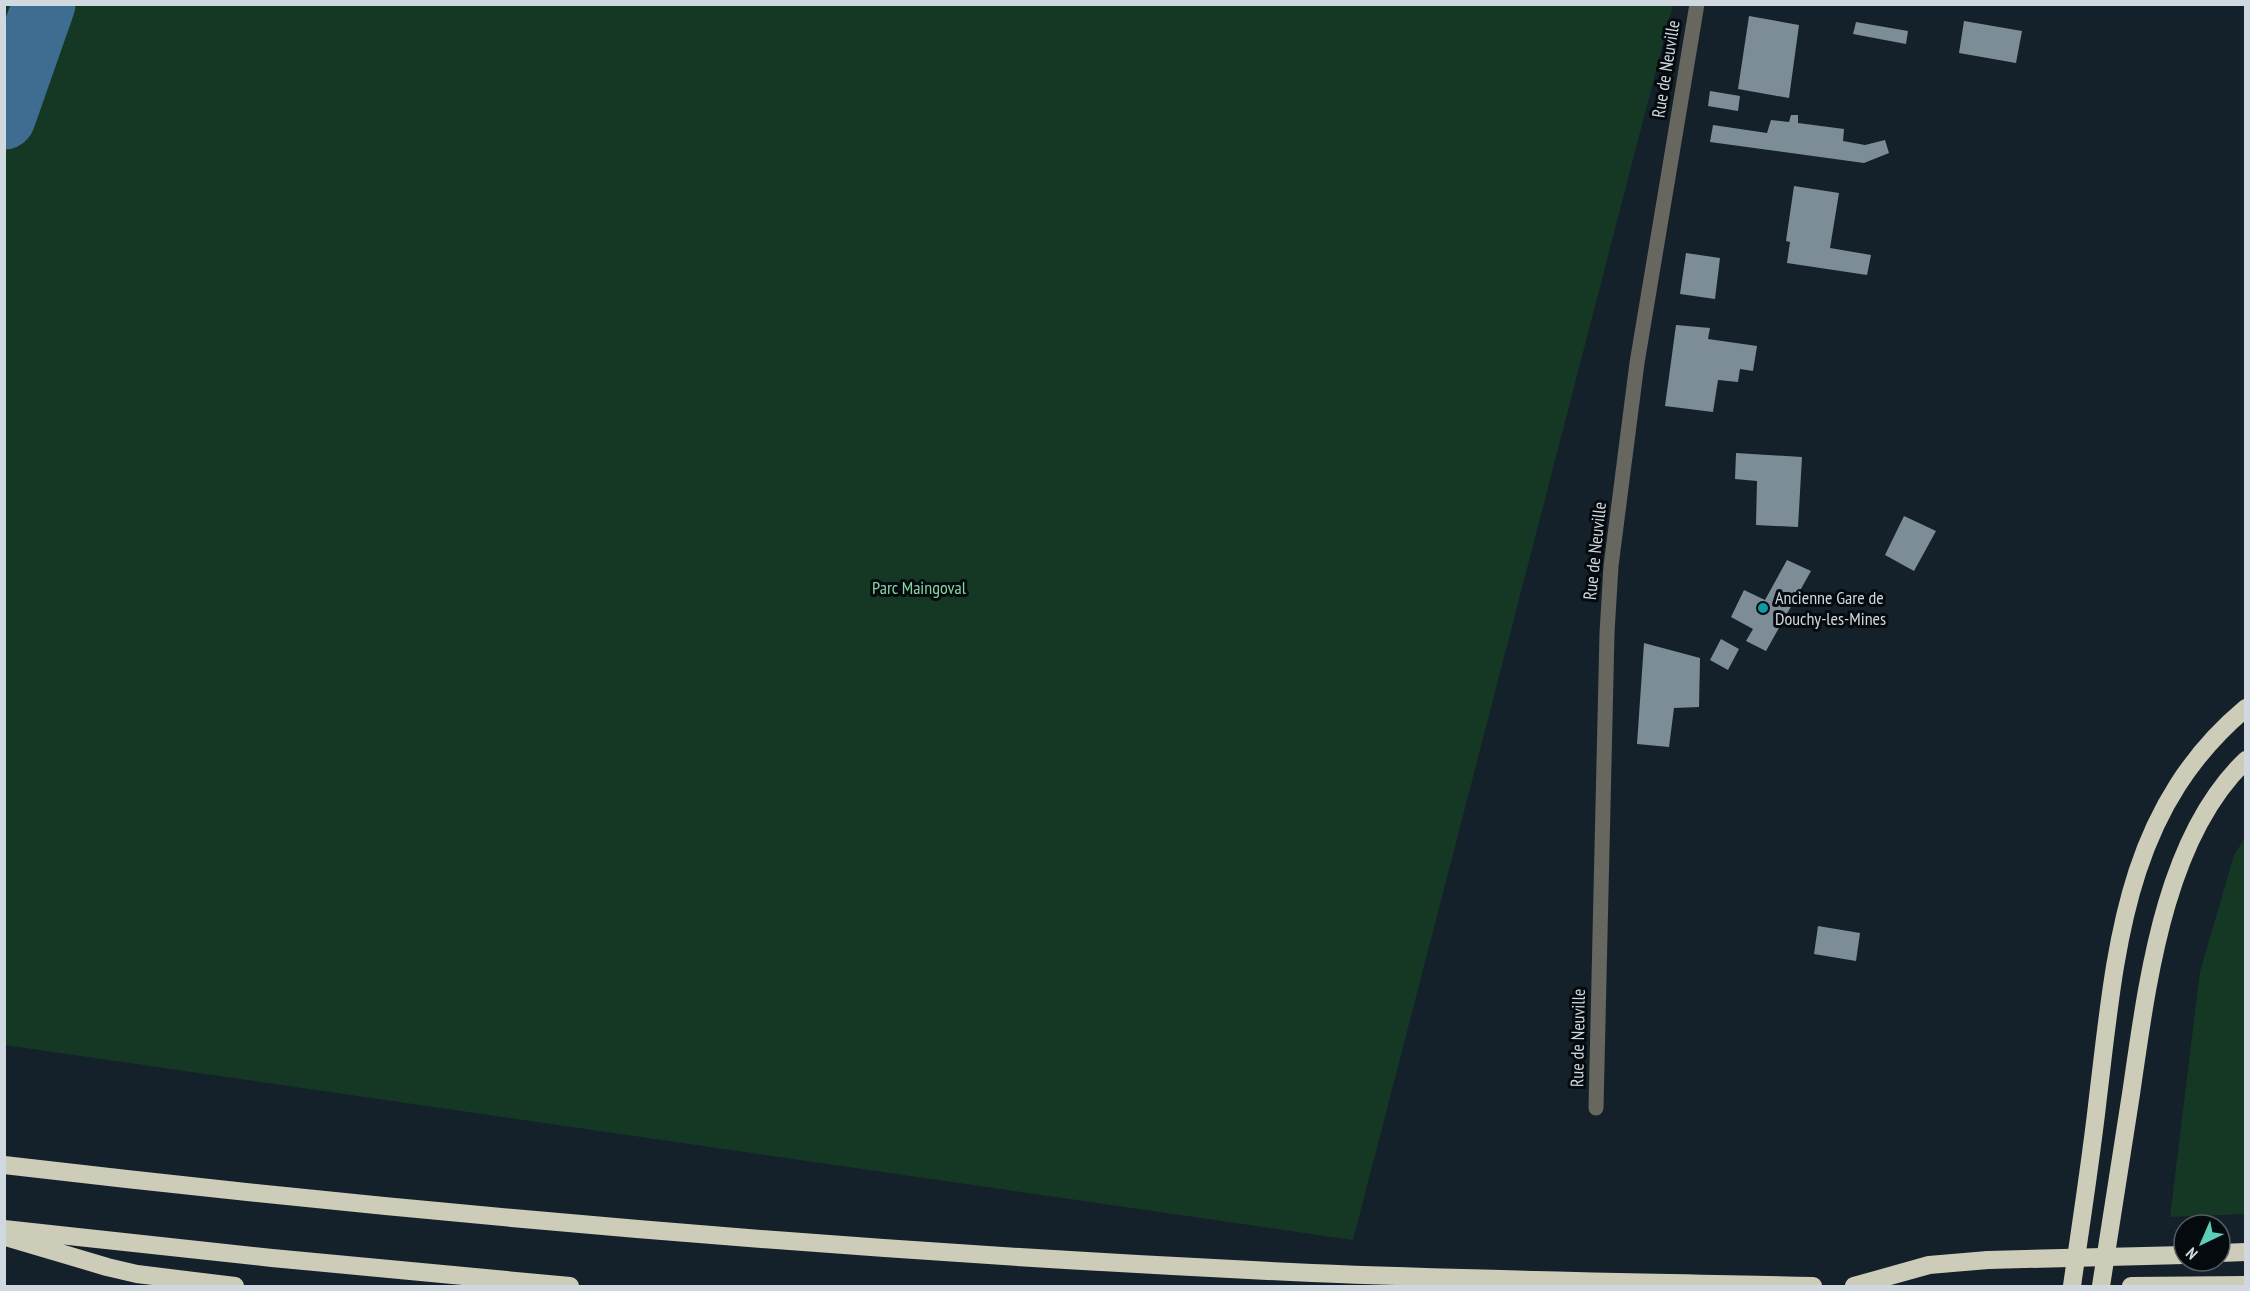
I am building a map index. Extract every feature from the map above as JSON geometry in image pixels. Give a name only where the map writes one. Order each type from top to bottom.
[{"type":"highway","points":[[2072,1287],[2093,1144],[2116,957],[2138,868],[2163,807],[2177,784],[2208,743],[2246,708]]},
{"type":"highway","points":[[2101,1287],[2138,1045],[2165,912],[2184,856],[2195,832],[2223,784],[2246,760]]},
{"type":"highway","points":[[4,1165],[448,1212],[720,1237],[916,1251],[1319,1273],[1813,1287]]},
{"type":"highway","points":[[4,1228],[272,1258],[570,1287]]},
{"type":"highway","points":[[4,1236],[127,1271],[235,1287]]},
{"type":"highway","points":[[1854,1287],[1929,1265],[1988,1260],[2172,1255]]},
{"type":"highway","points":[[2130,1287],[2246,1285]]},
{"type":"street","name":"Rue de Neuville","points":[[1596,1108],[1607,633],[1611,566],[1637,363],[1697,4]]},
{"type":"green space","name":"Parc Maingoval","points":[[5,4],[1673,5],[1353,1240],[5,1045]]},
{"type":"green space","points":[[2245,838],[2245,1214],[2172,1213],[2170,1217],[2200,972],[2234,855]]},
{"type":"building","points":[[1749,16],[1799,25],[1789,98],[1738,89]]},
{"type":"building","points":[[1964,21],[2022,31],[2016,63],[1959,53]]},
{"type":"building","points":[[1856,22],[1908,31],[1906,44],[1853,34]]},
{"type":"building","points":[[1710,91],[1740,96],[1738,111],[1708,106]]},
{"type":"building","points":[[1791,115],[1798,115],[1798,123],[1844,129],[1843,141],[1865,145],[1885,140],[1889,153],[1864,163],[1710,142],[1713,125],[1767,133],[1771,120],[1789,122]]},
{"type":"building","points":[[1794,186],[1839,193],[1830,248],[1871,255],[1867,275],[1787,263],[1790,242],[1786,241]]},
{"type":"building","points":[[1686,253],[1720,258],[1715,299],[1680,294]]},
{"type":"building","points":[[1676,325],[1710,328],[1708,339],[1757,346],[1753,371],[1740,369],[1738,382],[1718,380],[1713,412],[1665,406]]},
{"type":"building","points":[[1736,453],[1802,457],[1798,527],[1756,525],[1757,481],[1735,479]]},
{"type":"building","points":[[1904,516],[1936,531],[1914,571],[1885,555]]},
{"type":"building","name":"Ancienne Gare de Douchy-les-Mines","points":[[1787,560],[1811,571],[1766,651],[1746,641],[1753,629],[1731,617],[1744,590],[1765,600]]},
{"type":"building","points":[[1721,639],[1739,649],[1728,670],[1710,660]]},
{"type":"building","points":[[1644,643],[1700,658],[1699,707],[1674,708],[1669,747],[1637,744]]},
{"type":"building","points":[[1818,926],[1860,933],[1856,961],[1814,954]]},
{"type":"waterway","points":[[4,118],[44,4]]},
{"type":"place","name":"Ancienne Gare de Douchy-les-Mines","points":[[1763,608]]}]
